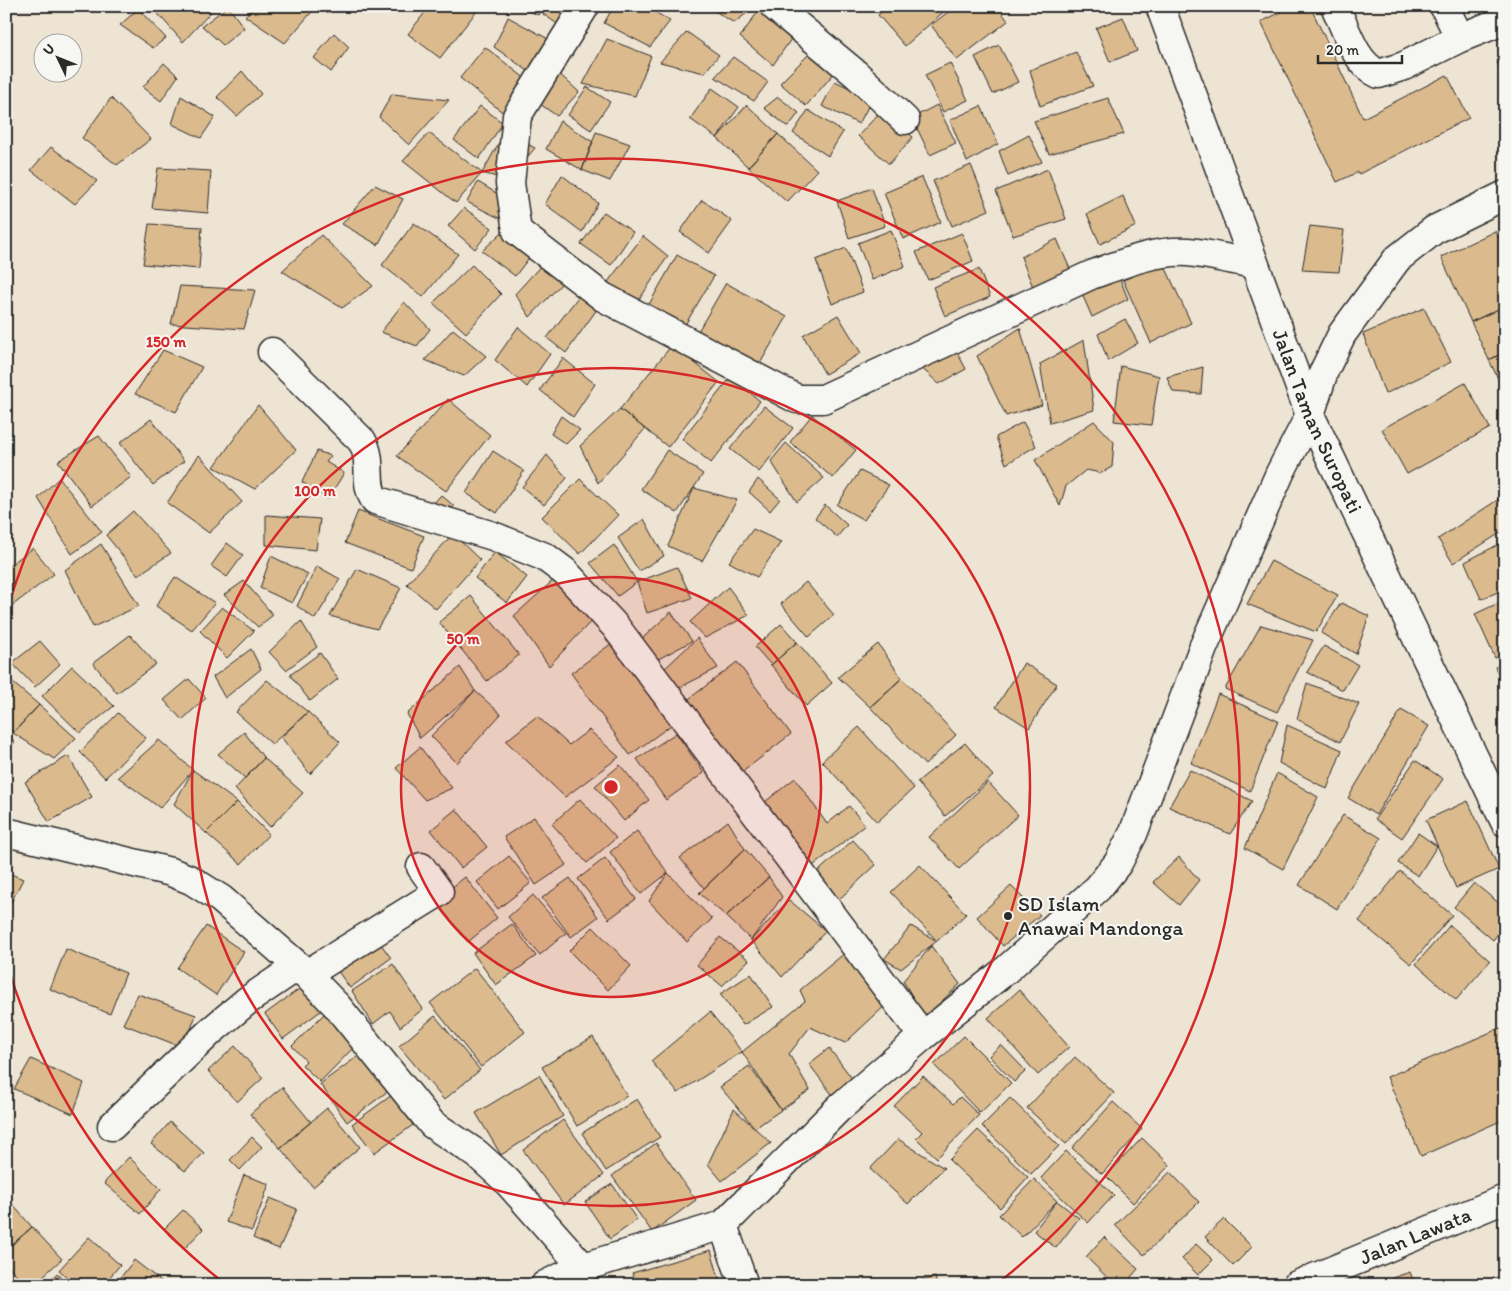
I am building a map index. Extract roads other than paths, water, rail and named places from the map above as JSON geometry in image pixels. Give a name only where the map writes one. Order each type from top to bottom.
[{"type":"street","points":[[586,6],[517,116],[510,183],[517,231],[603,297],[797,399],[823,399],[1091,275],[1130,261],[1162,253],[1188,252],[1253,264]]},
{"type":"street","points":[[774,6],[856,74],[905,120]]},
{"type":"street","name":"Jalan Taman Suropati","points":[[1160,6],[1253,264],[1310,415],[1505,822]]},
{"type":"street","points":[[1335,6],[1357,53],[1367,66],[1379,74],[1404,66],[1460,38],[1505,20]]},
{"type":"street","points":[[1444,6],[1460,38]]},
{"type":"street","points":[[545,1285],[583,1267],[723,1225],[839,1108],[922,1036],[1006,970],[1098,888],[1118,864],[1133,834],[1221,606],[1280,474],[1310,415],[1324,371],[1342,334],[1397,259],[1434,230],[1505,195]]},
{"type":"street","points":[[272,352],[362,441],[368,451],[369,488],[375,500],[493,536],[545,557],[555,563],[586,594],[615,626],[922,1036]]},
{"type":"street","points":[[6,832],[171,872],[191,880],[222,899],[302,970],[337,1006],[432,1124],[477,1154],[506,1180],[583,1267]]},
{"type":"street","points":[[112,1126],[218,1025],[248,1000],[438,892],[421,867]]},
{"type":"street","name":"Jalan Lawata","points":[[1297,1285],[1505,1199]]},
{"type":"street","points":[[723,1225],[744,1285]]},
{"type":"place","name":"SD Islam Anawai Mandonga","points":[[1008,916]]}]
